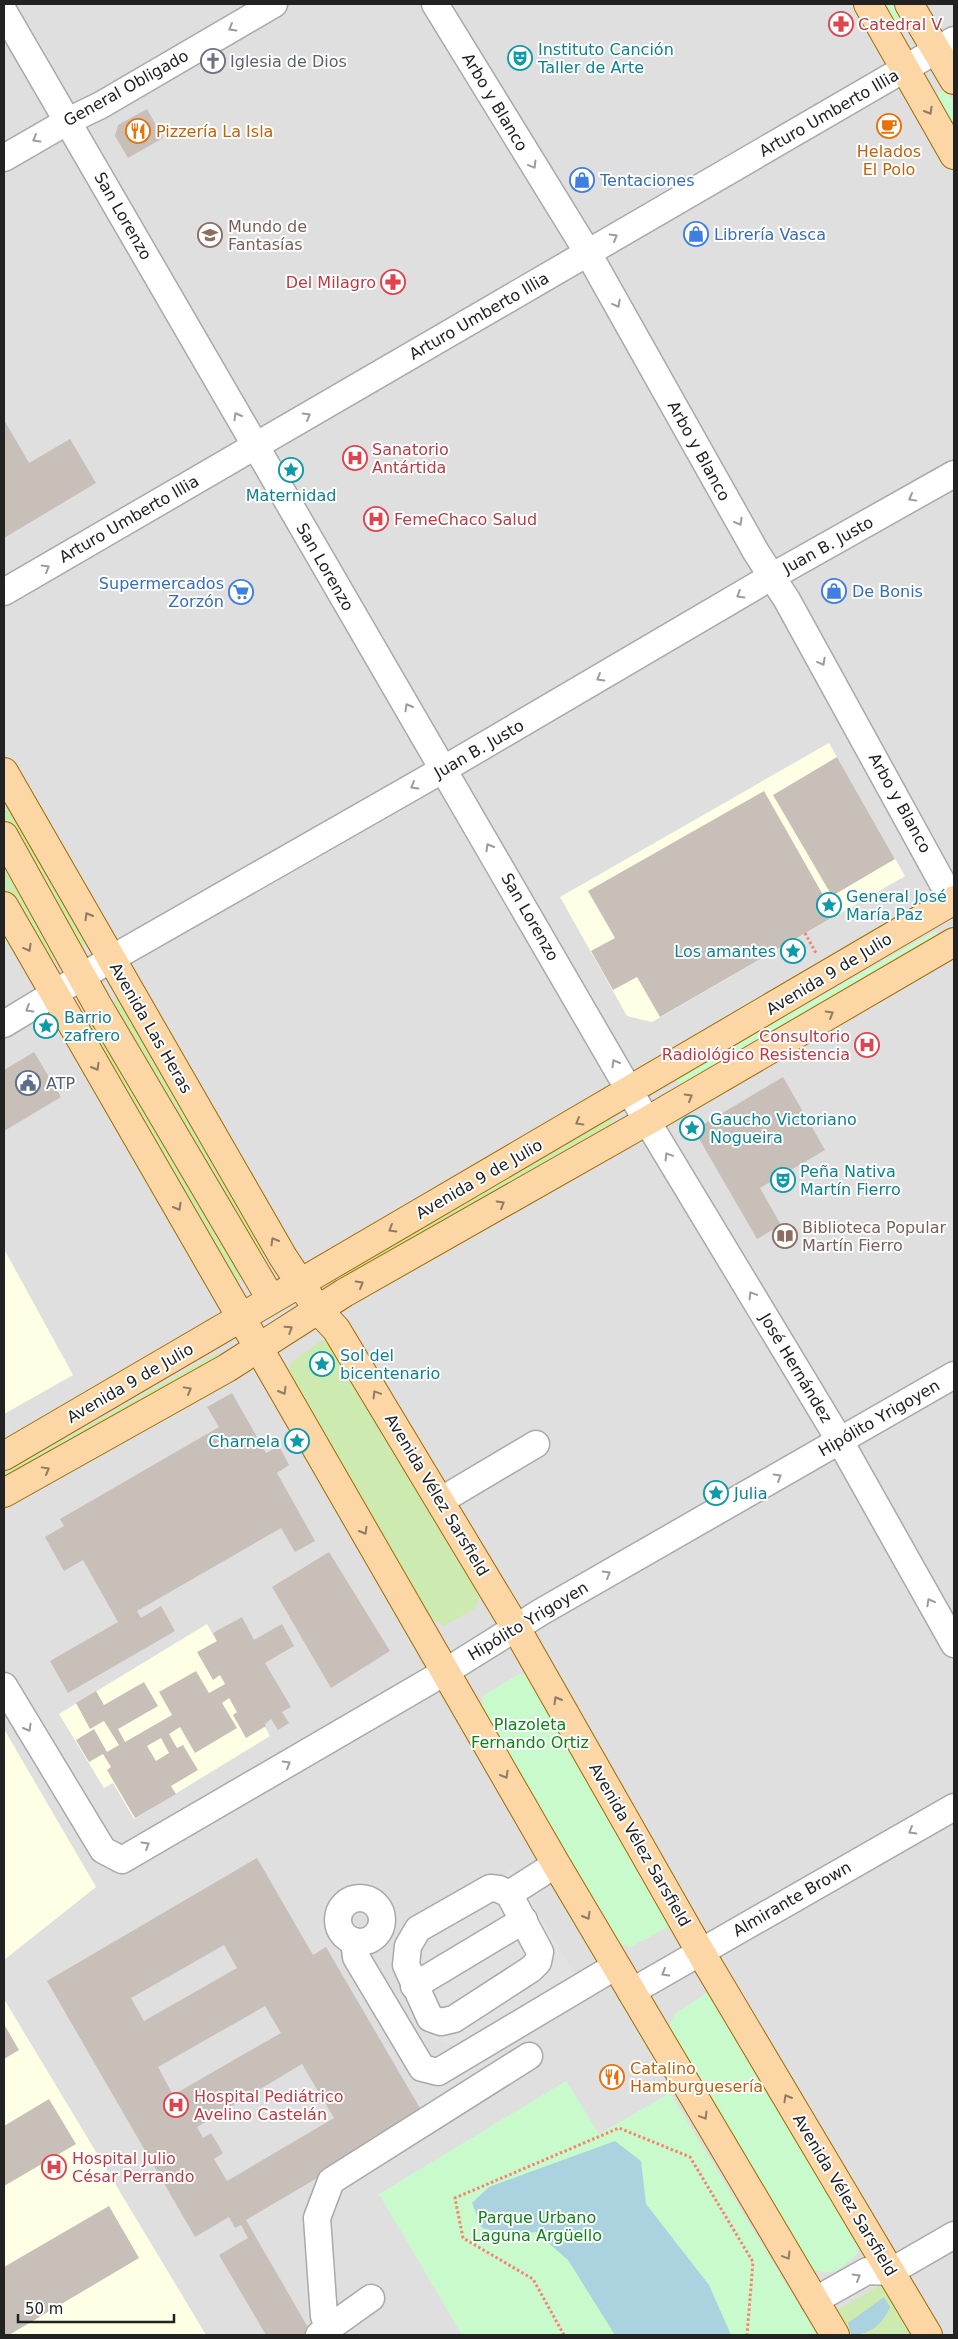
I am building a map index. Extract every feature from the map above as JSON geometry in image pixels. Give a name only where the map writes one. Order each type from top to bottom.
[{"type":"main road","points":[[868,4],[954,154]]},
{"type":"main road","points":[[910,4],[946,46],[954,80]]},
{"type":"main road","name":"Avenida Las Heras","points":[[4,772],[300,1283]]},
{"type":"main road","name":"Avenida Las Heras","points":[[4,836],[83,977],[271,1300]]},
{"type":"main road","name":"Avenida 9 de Julio","points":[[4,1456],[954,902]]},
{"type":"main road","points":[[4,906],[556,1864],[835,2335]]},
{"type":"main road","name":"Avenida 9 de Julio","points":[[4,1493],[259,1348],[318,1310],[954,942]]},
{"type":"main road","name":"Avenida Vélez Sarsfield","points":[[300,1283],[318,1310],[336,1329],[516,1628],[701,1953],[928,2335]]},
{"type":"street","name":"General Obligado","points":[[4,158],[68,121],[101,105],[274,4]]},
{"type":"street","name":"Arbo y Blanco","points":[[435,4],[588,253],[771,577],[787,600],[954,902]]},
{"type":"street","name":"San Lorenzo","points":[[4,12],[647,1121]]},
{"type":"street","name":"Arturo Umberto Illia","points":[[4,592],[946,46]]},
{"type":"street","name":"Juan B. Justo","points":[[4,1024],[111,959],[444,769],[771,577],[954,474]]},
{"type":"street","name":"José Hernández","points":[[647,1121],[840,1441],[954,1644]]},
{"type":"street","name":"Hipólito Yrigoyen","points":[[4,1686],[103,1850],[122,1860],[445,1672],[516,1628],[954,1375]]},
{"type":"street","points":[[440,1501],[536,1444]]},
{"type":"street","name":"Almirante Brown","points":[[631,1992],[954,1807]]},
{"type":"street","points":[[509,1894],[556,1864]]},
{"type":"street","points":[[490,1888],[509,1894],[524,1920],[540,1952],[538,1962],[531,1969],[454,2019],[441,2022],[430,2018],[406,1965],[408,1946],[418,1928],[490,1888]]},
{"type":"street","points":[[414,1986],[524,1920]]},
{"type":"street","points":[[354,1941],[356,1957],[422,2068],[438,2072],[616,1966]]},
{"type":"street","points":[[323,2332],[324,2316],[317,2218],[331,2181],[529,2056]]},
{"type":"street","points":[[438,2072],[455,2102]]},
{"type":"street","points":[[814,2302],[867,2271],[890,2272],[954,2235]]},
{"type":"street","points":[[323,2332],[371,2298]]},
{"type":"path","points":[[805,933],[818,958]]},
{"type":"path","points":[[564,2335],[533,2279],[462,2238],[454,2198],[618,2128],[690,2157],[753,2262],[747,2335]]},
{"type":"shaded area","points":[[4,4],[954,4],[954,2335],[4,2335]]},
{"type":"shaded area","points":[[829,743],[905,876],[652,1022],[627,1016],[560,897]]},
{"type":"shaded area","points":[[4,1249],[73,1375],[4,1414]]},
{"type":"shaded area","points":[[207,1624],[270,1736],[134,1819],[113,1783],[104,1788],[59,1714]]},
{"type":"shaded area","points":[[4,1729],[96,1887],[4,1960]]},
{"type":"shaded area","points":[[513,1869],[579,1982],[466,2048],[440,2042],[423,2028],[401,1991],[395,1963],[408,1928]]},
{"type":"shaded area","name":"Hospital Julio César Perrando","points":[[4,1999],[206,2335],[4,2335]]},
{"type":"green space","points":[[876,4],[901,4],[908,28],[899,32]]},
{"type":"green space","points":[[944,90],[954,101],[954,140],[934,95]]},
{"type":"green space","points":[[4,788],[90,942],[76,950],[4,822]]},
{"type":"green space","points":[[4,847],[65,955],[48,964],[4,886]]},
{"type":"green space","points":[[936,931],[940,941],[681,1086],[675,1078]]},
{"type":"green space","points":[[120,996],[271,1252],[265,1255],[259,1254],[114,1004],[115,999]]},
{"type":"green space","points":[[88,1015],[243,1273],[242,1279],[235,1283],[82,1019]]},
{"type":"green space","points":[[608,1114],[614,1126],[343,1282],[339,1275]]},
{"type":"green space","points":[[322,1340],[340,1345],[482,1585],[476,1608],[444,1626],[425,1615],[286,1380],[292,1361]]},
{"type":"green space","points":[[217,1353],[221,1359],[4,1481],[4,1473]]},
{"type":"green space","name":"Plazoleta Fernando Ortiz","points":[[519,1674],[532,1675],[671,1912],[668,1927],[631,1947],[617,1943],[480,1711],[484,1695]]},
{"type":"green space","points":[[706,1993],[720,1999],[857,2236],[858,2253],[838,2269],[827,2272],[803,2265],[667,2030],[676,2013]]},
{"type":"green space","name":"Parque Urbano Laguna Argüello","points":[[566,2081],[599,2134],[670,2093],[817,2335],[462,2335],[379,2194]]},
{"type":"green space","points":[[886,2282],[918,2335],[845,2335],[831,2313]]},
{"type":"water","points":[[615,2141],[641,2161],[646,2204],[709,2285],[731,2335],[615,2335],[568,2260],[536,2232],[512,2235],[482,2228],[472,2203],[489,2187]]},
{"type":"water","points":[[884,2297],[890,2307],[884,2319],[870,2331],[851,2335],[848,2323]]},
{"type":"building","name":"Pizzería La Isla","points":[[147,109],[163,138],[128,158],[115,136],[118,125]]},
{"type":"building","points":[[4,420],[29,463],[70,439],[96,483],[4,538]]},
{"type":"building","points":[[837,757],[895,859],[832,896],[773,795]]},
{"type":"building","points":[[764,791],[835,916],[660,1017],[637,977],[613,990],[591,951],[615,938],[588,891]]},
{"type":"building","name":"ATP","points":[[34,1052],[61,1097],[4,1131],[4,1070]]},
{"type":"building","points":[[783,1077],[825,1150],[760,1188],[781,1225],[757,1239],[694,1130]]},
{"type":"building","points":[[232,1393],[266,1453],[279,1446],[289,1465],[277,1473],[315,1541],[295,1552],[281,1528],[137,1611],[141,1618],[161,1606],[175,1631],[68,1693],[50,1661],[118,1622],[83,1560],[64,1571],[45,1537],[64,1526],[60,1519],[219,1427],[207,1407]]},
{"type":"building","points":[[329,1552],[390,1651],[331,1688],[272,1587]]},
{"type":"building","points":[[242,1617],[254,1640],[282,1624],[294,1646],[265,1663],[291,1707],[282,1712],[289,1723],[278,1730],[271,1719],[265,1724],[266,1726],[246,1738],[233,1715],[237,1712],[229,1698],[222,1703],[237,1728],[195,1753],[180,1727],[169,1734],[177,1748],[183,1745],[198,1770],[171,1786],[176,1794],[135,1818],[107,1770],[111,1767],[103,1754],[89,1762],[76,1740],[94,1729],[107,1752],[119,1745],[104,1721],[90,1729],[76,1703],[96,1691],[104,1705],[144,1682],[158,1706],[118,1729],[125,1742],[172,1715],[159,1692],[196,1671],[209,1693],[225,1684],[220,1675],[213,1680],[197,1652],[217,1641],[213,1633]],"holes":[[[161,1738],[169,1753],[156,1761],[147,1746]]]},
{"type":"building","name":"Hospital Pediátrico Avelino Castelán","points":[[257,1858],[313,1955],[326,1947],[424,2115],[246,2220],[310,2331],[302,2335],[266,2335],[219,2255],[248,2238],[241,2225],[235,2228],[229,2217],[195,2237],[47,1981]],"holes":[[[224,1945],[237,1968],[144,2021],[131,1998]],[[265,2006],[281,2033],[173,2095],[158,2067]],[[302,2064],[334,2118],[227,2181],[214,2159],[223,2153],[211,2133],[203,2138],[197,2127]]]},
{"type":"building","points":[[4,2024],[19,2050],[4,2059]]},
{"type":"building","points":[[49,2099],[76,2144],[4,2186],[4,2126]]},
{"type":"building","points":[[109,2206],[139,2258],[9,2335],[4,2335],[4,2267]]},
{"type":"place","name":"Catedral V","points":[[841,24]]},
{"type":"place","name":"Instituto Canción Taller de Arte","points":[[520,58]]},
{"type":"place","name":"Iglesia de Dios","points":[[213,61]]},
{"type":"place","name":"Helados El Polo","points":[[889,126]]},
{"type":"place","name":"Pizzería La Isla","points":[[138,131]]},
{"type":"place","name":"Tentaciones","points":[[582,180]]},
{"type":"place","name":"Librería Vasca","points":[[696,234]]},
{"type":"place","name":"Mundo de Fantasías","points":[[210,235]]},
{"type":"place","name":"Del Milagro","points":[[393,282]]},
{"type":"place","name":"Sanatorio Antártida","points":[[355,458]]},
{"type":"place","name":"Maternidad","points":[[291,470]]},
{"type":"place","name":"FemeChaco Salud","points":[[376,519]]},
{"type":"place","name":"De Bonis","points":[[834,591]]},
{"type":"place","name":"Supermercados Zorzón","points":[[241,592]]},
{"type":"place","name":"General José María Paz","points":[[829,905]]},
{"type":"place","name":"Los amantes","points":[[793,951]]},
{"type":"place","name":"Barrio zafrero","points":[[46,1026]]},
{"type":"place","name":"Consultorio Radiológico Resistencia","points":[[867,1045]]},
{"type":"place","name":"ATP","points":[[28,1083]]},
{"type":"place","name":"Gaucho Victoriano Nogueira","points":[[692,1128]]},
{"type":"place","name":"Peña Nativa Martín Fierro","points":[[783,1180]]},
{"type":"place","name":"Biblioteca Popular Martín Fierro","points":[[785,1236]]},
{"type":"place","name":"Sol del bicentenario","points":[[322,1364]]},
{"type":"place","name":"Charnela","points":[[297,1441]]},
{"type":"place","name":"Julia","points":[[716,1493]]},
{"type":"place","name":"Catalino Hamburguesería","points":[[612,2077]]},
{"type":"place","name":"Hospital Pediátrico Avelino Castelán","points":[[176,2105]]},
{"type":"place","name":"Hospital Julio César Perrando","points":[[54,2167]]}]
